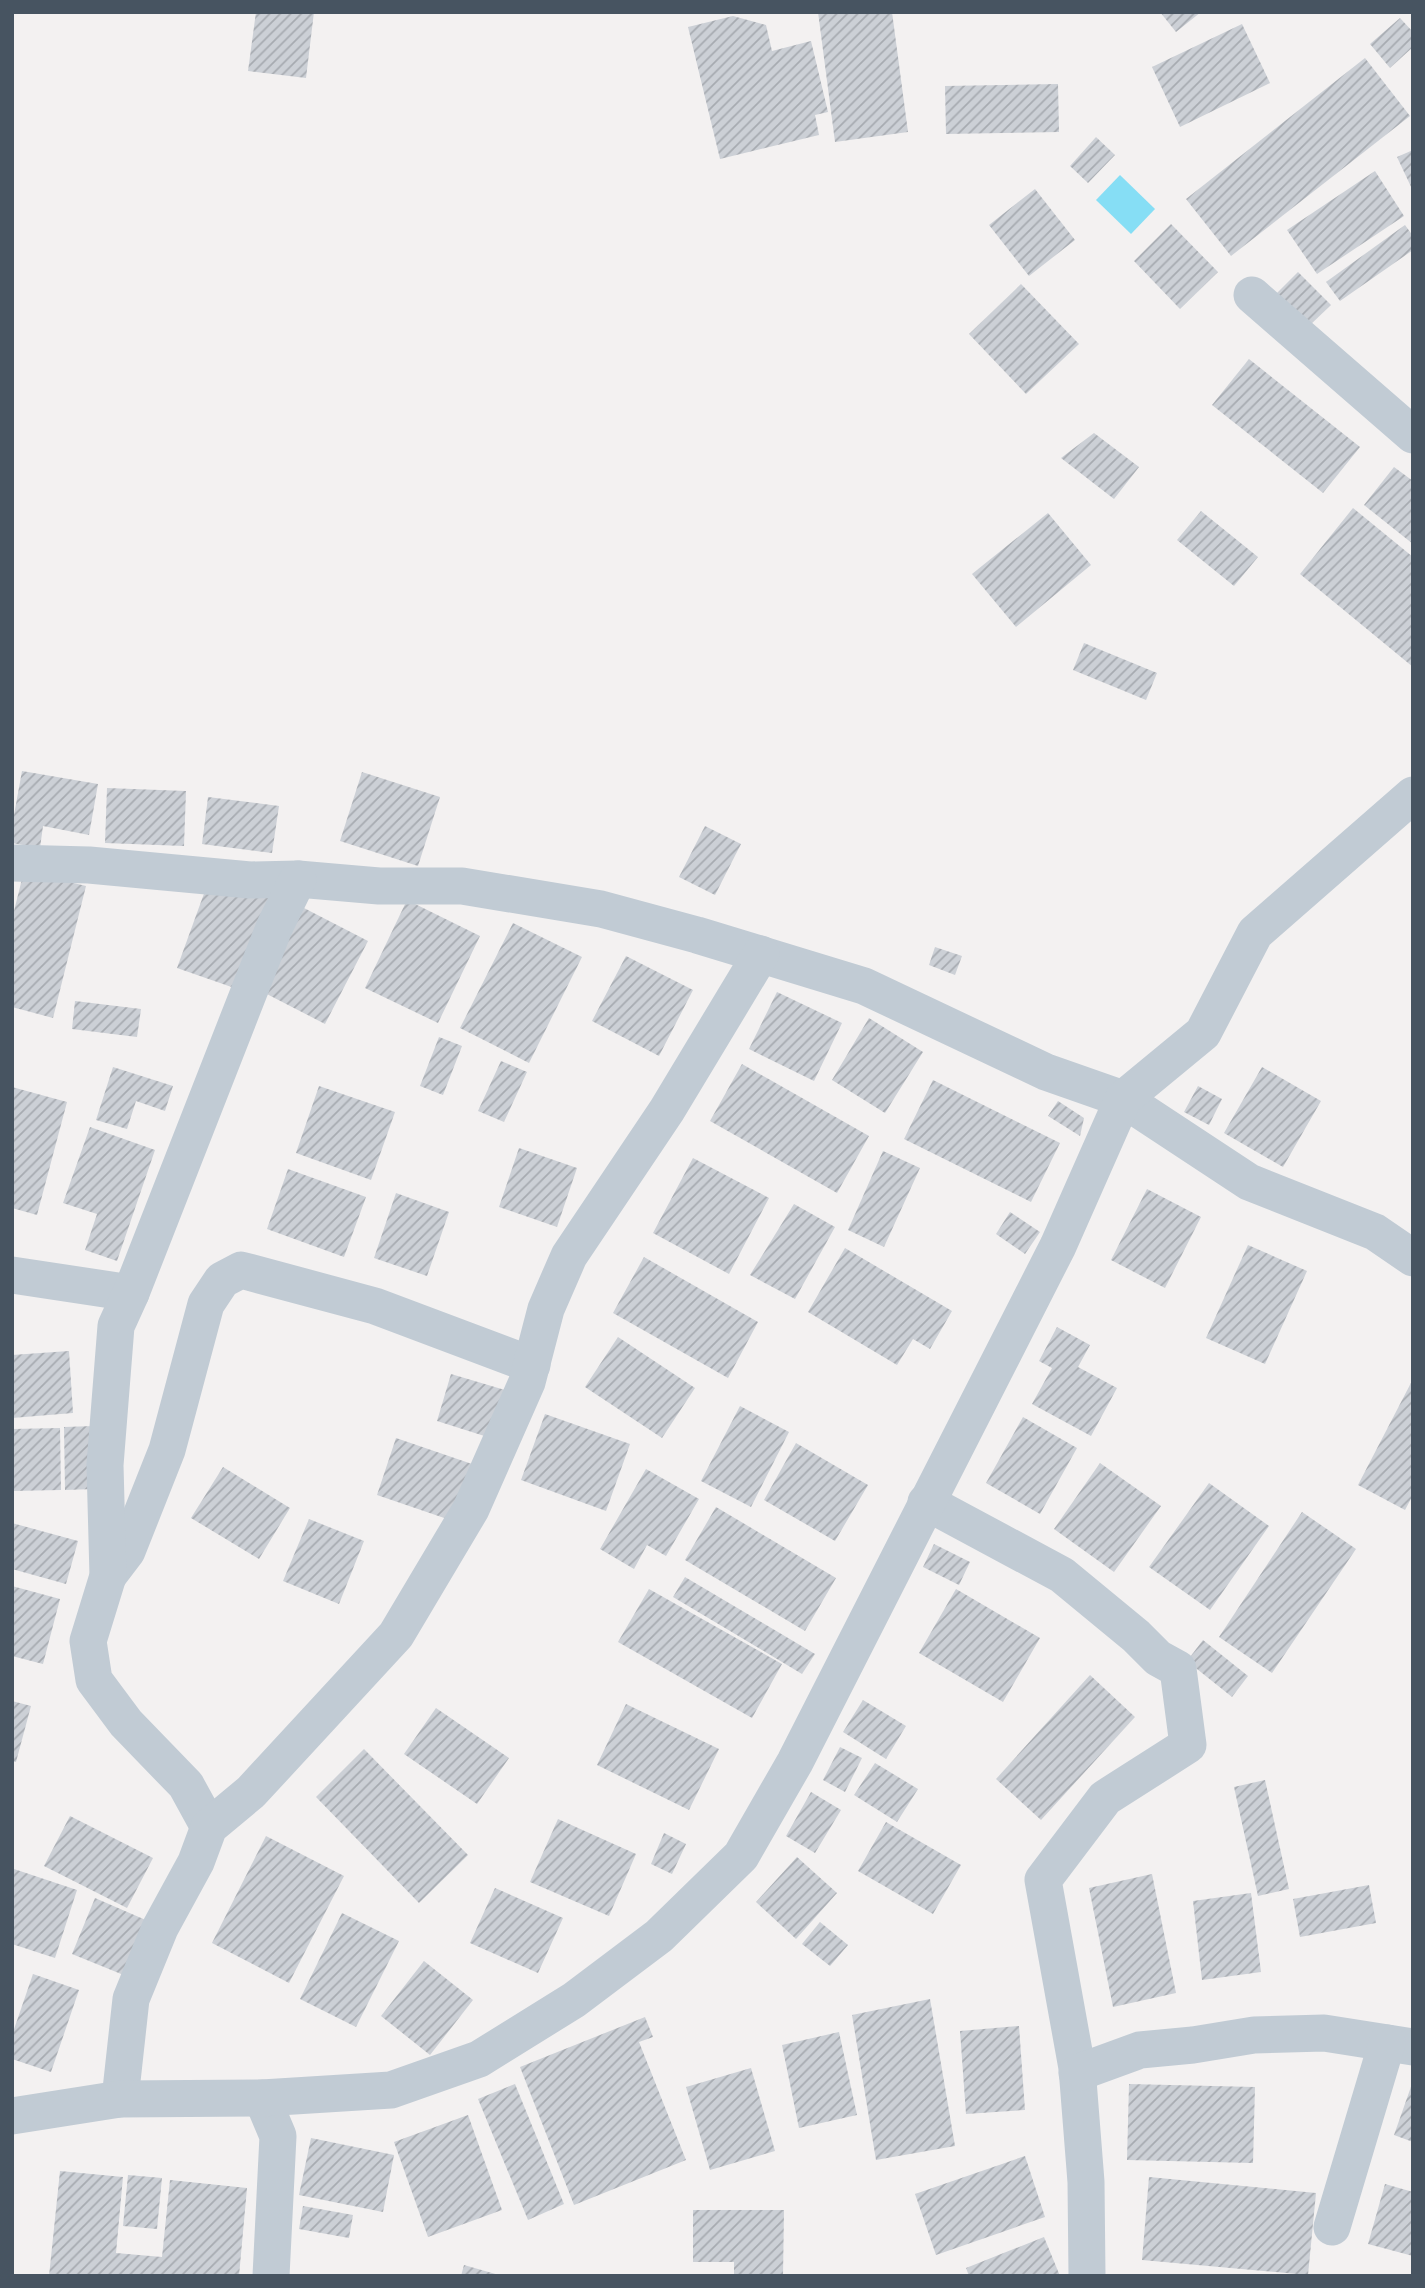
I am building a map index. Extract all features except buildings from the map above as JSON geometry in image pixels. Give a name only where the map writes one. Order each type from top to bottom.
[{"type":"street","points":[[1252,295],[1413,436]]},
{"type":"street","points":[[12,2116],[120,2099],[262,2098],[391,2091],[478,2059],[573,2000],[659,1936],[741,1856],[795,1762],[1058,1246],[1123,1099],[1203,1033],[1255,933],[1413,795]]},
{"type":"street","points":[[12,863],[89,865],[250,880],[298,879],[379,886],[461,886],[601,909],[761,954],[864,986],[1046,1072],[1123,1099],[1249,1182],[1375,1232],[1413,1258]]},
{"type":"street","points":[[209,1827],[186,1785],[126,1723],[94,1680],[88,1641],[108,1576],[105,1465],[116,1326],[274,928],[298,879]]},
{"type":"street","points":[[120,2099],[131,1999],[160,1928],[196,1862],[209,1827],[251,1792],[396,1635],[471,1509],[527,1382],[546,1309],[569,1256],[667,1110],[761,954]]},
{"type":"street","points":[[108,1576],[127,1551],[167,1450],[206,1304],[222,1280],[241,1270],[375,1306],[532,1365]]},
{"type":"street","points":[[12,1275],[131,1293]]},
{"type":"street","points":[[926,1502],[1062,1575],[1136,1636],[1158,1658],[1178,1669],[1188,1745],[1105,1798],[1043,1880],[1077,2073],[1086,2182],[1087,2276]]},
{"type":"street","points":[[1077,2073],[1140,2050],[1254,2035],[1324,2033],[1400,2045],[1332,2227]]},
{"type":"street","points":[[262,2098],[278,2136],[271,2276]]},
{"type":"water","points":[[1120,175],[1155,209],[1131,234],[1096,200]]}]
